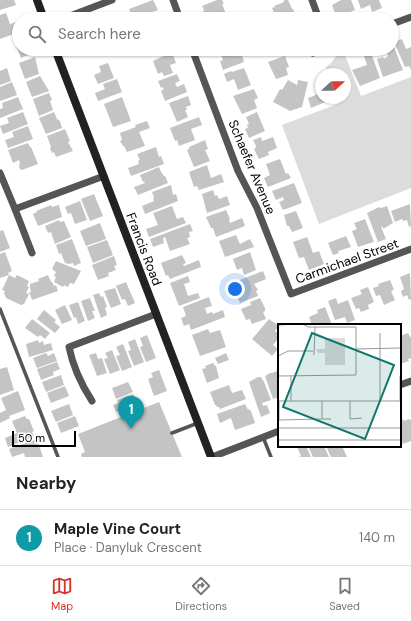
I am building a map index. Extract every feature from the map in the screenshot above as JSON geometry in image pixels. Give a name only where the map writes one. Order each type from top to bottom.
[{"type":"street","points":[[37,0],[41,12]]},
{"type":"street","points":[[80,12],[112,0]]},
{"type":"street","points":[[173,0],[177,12]]},
{"type":"street","points":[[312,0],[316,12]]},
{"type":"street","points":[[399,21],[411,17]]},
{"type":"street","name":"Francis Road","points":[[58,56],[211,457]]},
{"type":"street","name":"Schaefer Avenue","points":[[195,56],[238,170],[257,208],[291,294]]},
{"type":"street","points":[[0,173],[32,253]]},
{"type":"street","points":[[14,208],[104,176]]},
{"type":"street","name":"Carmichael Street","points":[[291,294],[411,250]]},
{"type":"street","points":[[92,401],[82,385],[71,358],[69,347],[156,314]]},
{"type":"street","points":[[401,385],[411,381]]},
{"type":"street","points":[[211,457],[278,431]]},
{"type":"lane","points":[[0,309],[58,457]]},
{"type":"lane","points":[[172,433],[198,423]]},
{"type":"lane","points":[[264,437],[271,457]]},
{"type":"shaded area","points":[[336,56],[345,56],[350,68],[326,68]]},
{"type":"shaded area","points":[[351,70],[361,96],[411,77],[411,188],[319,224],[282,125],[337,104],[351,104]]},
{"type":"building","points":[[0,0],[14,0],[16,5],[0,10]]},
{"type":"building","points":[[153,0],[158,10],[152,12],[130,12],[129,9]]},
{"type":"building","points":[[217,0],[222,0],[225,12],[203,12],[202,6]]},
{"type":"building","points":[[288,0],[294,12],[274,12],[272,8],[284,2],[283,1]]},
{"type":"building","points":[[341,0],[351,0],[355,10],[350,12],[334,12],[332,5]]},
{"type":"building","points":[[358,0],[379,0],[382,8],[372,12],[370,5],[361,9]]},
{"type":"building","points":[[6,13],[10,24],[12,23],[12,35],[0,39],[0,15]]},
{"type":"building","points":[[402,39],[406,49],[411,47],[411,70],[409,66],[405,67],[399,53],[399,40]]},
{"type":"building","points":[[164,56],[173,56],[176,63],[170,65],[173,73],[164,76],[162,72],[158,74],[153,61]]},
{"type":"building","points":[[222,56],[242,56],[244,62],[223,70],[220,61],[223,60]]},
{"type":"building","points":[[285,56],[289,67],[286,68],[288,75],[276,79],[268,62]]},
{"type":"building","points":[[364,56],[372,56],[380,78],[360,86],[352,70],[367,65]]},
{"type":"building","points":[[388,56],[398,56],[403,70],[383,77],[377,59],[383,57],[384,59]]},
{"type":"building","points":[[35,57],[39,74],[25,79],[19,63]]},
{"type":"building","points":[[108,63],[114,78],[98,84],[94,75],[101,72],[99,66]]},
{"type":"building","points":[[7,68],[11,81],[0,85],[0,71]]},
{"type":"building","points":[[244,68],[251,85],[238,90],[234,79],[227,82],[224,74]]},
{"type":"building","points":[[177,74],[180,81],[175,83],[177,87],[184,84],[187,92],[165,101],[161,91],[164,89],[163,87],[161,88],[158,81]]},
{"type":"building","points":[[40,76],[49,91],[32,97],[26,82]]},
{"type":"building","points":[[117,79],[122,92],[98,101],[95,93],[105,89],[103,84]]},
{"type":"building","points":[[288,80],[297,85],[298,80],[308,82],[302,107],[290,111],[273,102],[280,89],[282,90]]},
{"type":"building","points":[[12,82],[17,95],[0,101],[0,87]]},
{"type":"building","points":[[254,89],[258,98],[254,100],[257,108],[242,114],[233,96]]},
{"type":"building","points":[[49,93],[52,100],[50,101],[53,110],[39,116],[33,99]]},
{"type":"building","points":[[315,95],[315,104],[321,104],[311,108],[308,98]]},
{"type":"building","points":[[188,96],[191,105],[186,107],[187,110],[185,110],[188,117],[177,122],[169,103]]},
{"type":"building","points":[[18,97],[23,109],[0,118],[0,109],[3,108],[2,103]]},
{"type":"building","points":[[122,97],[131,121],[113,127],[104,104]]},
{"type":"building","points":[[23,112],[28,124],[3,134],[0,126],[9,123],[7,118]]},
{"type":"building","points":[[54,112],[57,119],[60,121],[62,128],[46,134],[39,118]]},
{"type":"building","points":[[257,112],[265,131],[249,138],[245,129],[248,128],[247,125],[249,124],[246,117]]},
{"type":"building","points":[[199,117],[202,125],[191,129],[195,140],[179,146],[177,140],[175,141],[170,128]]},
{"type":"building","points":[[147,121],[150,128],[139,132],[145,146],[127,152],[120,141],[122,140],[120,133],[136,127],[135,125]]},
{"type":"building","points":[[28,126],[33,139],[8,148],[5,140],[14,137],[12,132]]},
{"type":"building","points":[[65,129],[70,141],[68,142],[73,151],[56,157],[54,152],[52,153],[47,136]]},
{"type":"building","points":[[261,137],[262,141],[273,137],[277,148],[268,152],[269,155],[259,159],[254,149],[256,146],[253,140]]},
{"type":"building","points":[[205,140],[208,149],[205,150],[210,161],[194,167],[187,150],[189,147]]},
{"type":"building","points":[[28,143],[38,164],[22,170],[19,166],[19,160],[13,163],[8,150]]},
{"type":"building","points":[[156,147],[159,157],[161,156],[164,164],[131,176],[128,168],[139,164],[138,161],[140,160],[137,154]]},
{"type":"building","points":[[280,159],[286,174],[288,173],[291,178],[268,187],[264,178],[270,175],[266,164]]},
{"type":"building","points":[[207,165],[211,178],[221,174],[224,182],[199,190],[197,186],[194,187],[189,172]]},
{"type":"building","points":[[159,167],[168,183],[138,195],[134,187],[145,183],[140,175]]},
{"type":"building","points":[[294,183],[302,203],[283,210],[279,202],[284,200],[283,197],[276,200],[272,191]]},
{"type":"building","points":[[171,185],[173,195],[176,194],[178,201],[145,214],[142,206],[154,201],[152,192]]},
{"type":"building","points":[[213,190],[215,196],[217,195],[219,199],[227,196],[230,205],[207,213],[202,194]]},
{"type":"building","points":[[94,194],[103,216],[90,221],[81,199]]},
{"type":"building","points":[[80,201],[87,220],[75,224],[71,213],[68,214],[65,207]]},
{"type":"building","points":[[410,204],[411,226],[409,227],[407,220],[403,221],[402,219],[395,222],[391,211]]},
{"type":"building","points":[[51,205],[52,207],[59,205],[62,217],[38,226],[33,214],[37,212],[36,211]]},
{"type":"building","points":[[172,206],[177,219],[183,217],[186,223],[149,237],[146,229],[158,225],[153,213]]},
{"type":"building","points":[[387,206],[393,223],[383,229],[383,227],[381,227],[386,239],[378,242],[367,213],[379,207],[381,208]]},
{"type":"building","points":[[226,210],[230,223],[242,218],[245,226],[216,237],[213,228],[211,228],[206,217]]},
{"type":"building","points":[[296,211],[303,228],[292,232],[289,226],[287,226],[284,215]]},
{"type":"building","points":[[365,219],[374,242],[358,247],[352,231],[357,229],[354,223]]},
{"type":"building","points":[[59,220],[60,222],[64,221],[71,237],[55,244],[51,232],[48,233],[45,226]]},
{"type":"building","points":[[100,223],[106,239],[86,246],[80,231]]},
{"type":"building","points":[[190,224],[193,231],[189,232],[190,237],[187,238],[190,244],[170,251],[165,237],[163,238],[164,243],[153,247],[150,239]]},
{"type":"building","points":[[3,230],[10,248],[0,252],[0,231]]},
{"type":"building","points":[[236,235],[240,244],[250,239],[254,247],[225,257],[219,241]]},
{"type":"building","points":[[346,236],[351,247],[338,251],[339,253],[333,255],[328,243]]},
{"type":"building","points":[[307,237],[313,253],[319,251],[324,264],[309,270],[304,257],[299,258],[293,242]]},
{"type":"building","points":[[72,239],[81,263],[74,266],[73,263],[65,263],[61,253],[59,254],[56,245]]},
{"type":"building","points":[[107,240],[113,255],[93,263],[87,247]]},
{"type":"building","points":[[5,252],[12,271],[8,273],[9,275],[0,278],[0,254]]},
{"type":"building","points":[[250,252],[256,270],[244,275],[242,268],[237,270],[233,259]]},
{"type":"building","points":[[182,255],[186,263],[183,264],[184,266],[199,260],[201,267],[170,279],[168,275],[166,276],[161,263]]},
{"type":"building","points":[[114,256],[117,265],[114,266],[116,270],[108,273],[109,276],[98,280],[92,265]]},
{"type":"building","points":[[56,261],[81,271],[74,284],[70,283],[68,287],[64,285],[63,287],[54,282],[56,272],[52,269]]},
{"type":"building","points":[[263,271],[266,279],[254,284],[258,290],[256,291],[258,296],[240,303],[238,298],[241,297],[238,289],[235,290],[232,283]]},
{"type":"building","points":[[410,273],[411,299],[409,300],[407,295],[403,297],[401,291],[404,289],[400,277]]},
{"type":"building","points":[[9,275],[15,278],[17,275],[29,281],[27,286],[29,287],[26,293],[29,294],[24,304],[21,305],[6,298],[4,293],[5,291],[2,290]]},
{"type":"building","points":[[48,275],[54,286],[56,285],[58,291],[32,300],[29,292],[31,292],[30,284],[39,281],[38,279]]},
{"type":"building","points":[[188,276],[190,282],[184,284],[188,296],[198,293],[200,298],[179,306],[170,283]]},
{"type":"building","points":[[390,280],[394,290],[391,291],[395,300],[384,305],[380,295],[376,296],[373,288],[379,286],[378,284]]},
{"type":"building","points":[[126,282],[135,303],[128,306],[125,299],[122,300],[116,286]]},
{"type":"building","points":[[368,287],[374,302],[368,305],[369,309],[361,312],[359,308],[356,309],[351,298],[362,294],[360,290]]},
{"type":"building","points":[[115,288],[121,304],[111,308],[104,291]]},
{"type":"building","points":[[99,293],[101,297],[103,296],[107,307],[105,308],[107,315],[101,318],[93,295]]},
{"type":"building","points":[[209,297],[212,306],[205,308],[207,314],[212,312],[213,314],[223,310],[225,317],[191,330],[189,324],[184,326],[181,318],[186,316],[183,307]]},
{"type":"building","points":[[90,298],[95,311],[92,311],[95,318],[88,321],[81,301]]},
{"type":"building","points":[[260,298],[265,308],[265,311],[263,312],[266,319],[252,324],[250,319],[246,320],[241,309],[251,305],[250,302]]},
{"type":"building","points":[[336,298],[338,304],[348,300],[355,320],[347,323],[345,317],[335,320],[328,301]]},
{"type":"building","points":[[78,302],[85,321],[78,324],[69,305]]},
{"type":"building","points":[[65,305],[72,320],[62,324],[55,310]]},
{"type":"building","points":[[325,307],[332,324],[312,324],[309,317],[318,313],[317,310]]},
{"type":"building","points":[[44,310],[56,320],[54,322],[60,327],[55,333],[37,319]]},
{"type":"building","points":[[32,319],[50,333],[45,339],[40,335],[38,337],[25,328]]},
{"type":"building","points":[[269,319],[278,325],[275,331],[278,333],[278,339],[273,345],[278,349],[272,356],[252,339]]},
{"type":"building","points":[[208,329],[210,333],[220,330],[226,347],[200,356],[192,335]]},
{"type":"building","points":[[408,333],[411,338],[411,358],[408,359],[409,361],[401,364],[401,336]]},
{"type":"building","points":[[147,335],[156,358],[146,362],[140,347],[143,346],[140,338]]},
{"type":"building","points":[[135,339],[144,362],[134,366],[128,351],[131,350],[128,342]]},
{"type":"building","points":[[38,340],[39,343],[43,341],[44,345],[51,343],[53,350],[29,357],[26,344]]},
{"type":"building","points":[[123,344],[132,367],[122,371],[116,356],[120,355],[116,347]]},
{"type":"building","points":[[112,350],[120,370],[110,374],[104,359],[108,358],[105,353]]},
{"type":"building","points":[[46,353],[48,356],[54,353],[57,361],[37,368],[33,358]]},
{"type":"building","points":[[96,353],[98,359],[102,358],[107,373],[97,376],[89,355]]},
{"type":"building","points":[[226,353],[229,360],[218,364],[215,358]]},
{"type":"building","points":[[57,362],[60,369],[53,372],[54,375],[41,380],[37,369]]},
{"type":"building","points":[[213,363],[216,366],[219,378],[207,383],[202,369]]},
{"type":"building","points":[[7,367],[14,390],[0,395],[0,369]]},
{"type":"building","points":[[159,370],[167,391],[154,396],[148,379],[153,377],[151,373]]},
{"type":"building","points":[[277,371],[278,374],[278,397],[273,399],[265,376]]},
{"type":"building","points":[[61,375],[64,385],[46,392],[42,382]]},
{"type":"building","points":[[261,377],[264,382],[271,400],[262,403],[263,406],[267,405],[270,413],[261,417],[249,382]]},
{"type":"building","points":[[128,382],[133,392],[116,399],[112,388]]},
{"type":"building","points":[[229,385],[232,393],[242,390],[246,399],[220,409],[215,405],[210,392]]},
{"type":"building","points":[[65,386],[69,396],[51,403],[47,393]]},
{"type":"building","points":[[18,391],[25,410],[9,416],[10,418],[0,423],[0,413],[6,410],[1,398]]},
{"type":"building","points":[[133,394],[137,404],[116,412],[113,405],[118,403],[117,400]]},
{"type":"building","points":[[159,402],[182,457],[82,457],[81,454],[85,452],[78,434]]},
{"type":"building","points":[[69,404],[73,415],[56,422],[51,411]]},
{"type":"building","points":[[245,404],[248,410],[249,409],[251,411],[255,423],[235,430],[231,418],[220,423],[217,414]]},
{"type":"building","points":[[25,416],[29,419],[34,431],[32,432],[34,436],[8,447],[5,438],[17,433],[12,421]]},
{"type":"building","points":[[75,416],[79,426],[61,433],[57,423]]},
{"type":"building","points":[[403,419],[404,421],[409,419],[411,420],[411,441],[403,444],[401,440],[401,420]]},
{"type":"building","points":[[37,439],[43,457],[25,457],[24,453],[12,457],[9,449]]},
{"type":"building","points":[[297,447],[306,447],[311,457],[298,457],[301,456]]},
{"type":"building","points":[[308,447],[324,447],[329,457],[313,457]]},
{"type":"building","points":[[326,447],[342,447],[347,457],[331,457]]},
{"type":"place","name":"Maple Vine Court","points":[[131,429]]}]
